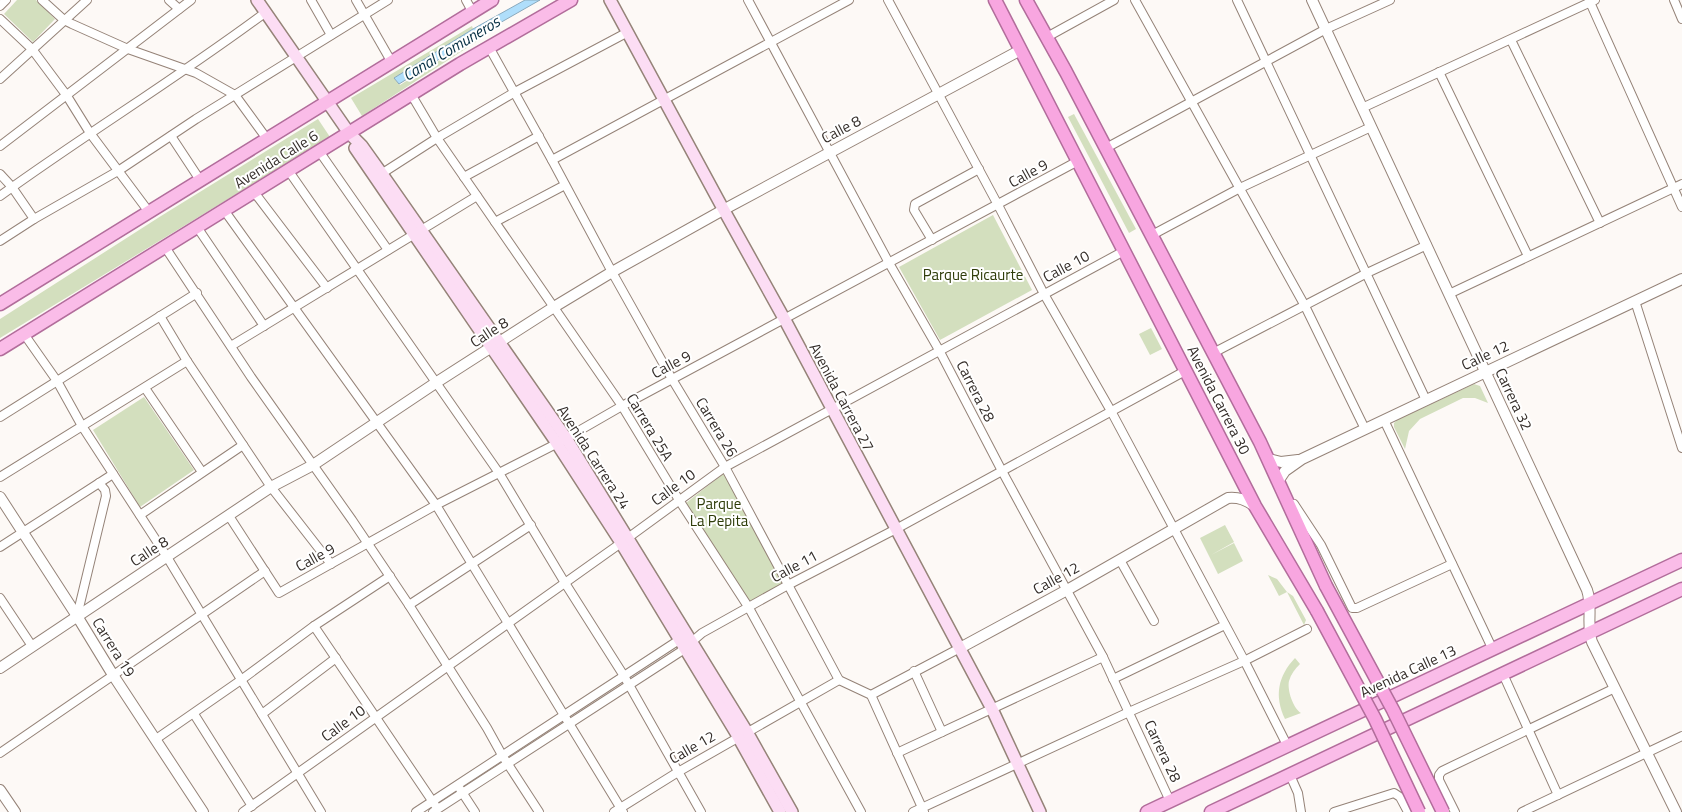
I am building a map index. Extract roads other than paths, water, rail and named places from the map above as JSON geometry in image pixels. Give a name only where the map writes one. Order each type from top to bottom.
[{"type":"highway","points":[[986,0],[1015,54],[1042,95]]},
{"type":"highway","name":"Avenida Carrera 30","points":[[995,0],[1042,95],[1078,161],[1255,506],[1317,611],[1375,719],[1419,812]]},
{"type":"highway","name":"Avenida Carrera 30","points":[[1027,0],[1269,459],[1326,586],[1393,710],[1443,812]]},
{"type":"main road","name":"Avenida Carrera 24","points":[[257,0],[348,133],[362,146],[378,176],[561,441],[625,540],[685,643],[792,812]]},
{"type":"main road","name":"Avenida Calle 6","points":[[2,299],[149,212],[327,102],[391,61],[469,6],[492,0]]},
{"type":"main road","name":"Avenida Calle 6","points":[[0,349],[411,94],[571,0]]},
{"type":"main road","name":"Avenida Carrera 27","points":[[610,0],[723,210],[784,318],[960,648],[992,709],[1040,812]]},
{"type":"main road","name":"Avenida Calle 13","points":[[1147,812],[1682,560]]},
{"type":"main road","points":[[1211,812],[1682,590]]},
{"type":"main road","name":"Avenida Carrera 24","points":[[743,735],[780,812]]},
{"type":"street","points":[[0,6],[6,0]]},
{"type":"street","points":[[42,0],[64,20],[128,49],[187,69],[235,95],[267,139]]},
{"type":"street","points":[[0,79],[87,0]]},
{"type":"street","points":[[169,0],[179,9]]},
{"type":"street","points":[[0,146],[191,0]]},
{"type":"street","points":[[311,0],[331,35]]},
{"type":"street","points":[[356,0],[391,61]]},
{"type":"street","points":[[0,242],[34,219],[118,171],[235,95],[388,0]]},
{"type":"street","name":"Carrera 28","points":[[748,0],[939,350],[1103,657],[1170,801]]},
{"type":"street","points":[[552,160],[849,0]]},
{"type":"street","points":[[888,0],[979,168],[1044,294],[1110,411],[1225,625],[1287,745]]},
{"type":"street","points":[[1047,37],[1114,0]]},
{"type":"street","points":[[1135,0],[1305,306],[1365,429]]},
{"type":"street","points":[[1237,0],[1426,400]]},
{"type":"street","name":"Carrera 32","points":[[1312,0],[1587,590],[1589,633],[1592,642],[1676,812]]},
{"type":"street","points":[[1106,148],[1326,29],[1390,0]]},
{"type":"street","points":[[1674,0],[1682,19]]},
{"type":"street","points":[[1362,108],[1591,1],[1682,207]]},
{"type":"street","points":[[0,196],[90,133],[187,69],[266,12]]},
{"type":"street","points":[[0,19],[32,49],[67,96],[90,133],[149,212]]},
{"type":"street","points":[[378,176],[514,92],[628,32]]},
{"type":"street","points":[[1511,40],[1600,223]]},
{"type":"street","name":"Carrera 26","points":[[489,47],[672,379],[725,467],[839,680]]},
{"type":"street","name":"Calle 8","points":[[0,668],[271,487],[313,465],[554,307],[723,210],[1015,54]]},
{"type":"street","points":[[1439,72],[1528,256]]},
{"type":"street","name":"Carrera 25A","points":[[411,94],[437,138],[622,406],[748,608],[802,701],[861,812]]},
{"type":"street","points":[[1152,235],[1240,188],[1371,127]]},
{"type":"street","points":[[171,136],[200,180]]},
{"type":"street","points":[[464,177],[539,136]]},
{"type":"street","points":[[319,151],[388,250]]},
{"type":"street","name":"Calle 9","points":[[265,571],[279,593],[436,506],[561,441],[784,318],[1078,161]]},
{"type":"street","points":[[932,240],[914,210],[915,204],[979,168]]},
{"type":"street","points":[[288,170],[500,473],[565,583],[624,676],[701,812]]},
{"type":"street","points":[[0,174],[12,187],[34,219]]},
{"type":"street","points":[[1449,294],[1682,184]]},
{"type":"street","points":[[495,222],[565,185]]},
{"type":"street","points":[[254,192],[327,288]]},
{"type":"street","points":[[231,346],[477,196]]},
{"type":"street","points":[[224,210],[436,506],[570,723],[619,811]]},
{"type":"street","points":[[197,227],[264,326]]},
{"type":"street","points":[[1213,353],[1367,273],[1427,245]]},
{"type":"street","points":[[166,247],[231,346],[369,544],[539,812]]},
{"type":"street","name":"Calle 10","points":[[243,812],[725,467],[1124,250]]},
{"type":"street","name":"Calle 12","points":[[1281,484],[1285,471],[1302,459],[1682,278]]},
{"type":"street","points":[[0,416],[197,293]]},
{"type":"street","points":[[1635,301],[1681,443]]},
{"type":"street","points":[[160,316],[187,361],[271,487],[331,564]]},
{"type":"street","points":[[24,334],[57,381],[82,426],[167,557],[321,812]]},
{"type":"street","points":[[0,477],[187,361]]},
{"type":"street","name":"Calle 11","points":[[416,812],[624,676],[788,585],[896,529],[1185,371]]},
{"type":"street","points":[[145,388],[202,472]]},
{"type":"street","points":[[1384,420],[1493,650]]},
{"type":"street","points":[[140,515],[244,445]]},
{"type":"street","name":"Calle 12","points":[[1269,459],[1281,462],[1302,459]]},
{"type":"street","points":[[0,547],[113,474]]},
{"type":"street","points":[[77,616],[80,597],[106,496],[105,490],[99,483]]},
{"type":"street","points":[[1281,484],[1321,545],[1352,608],[1356,608],[1452,564]]},
{"type":"street","name":"Carrera 19","points":[[0,497],[202,812]]},
{"type":"street","name":"Calle 12","points":[[871,695],[1067,590],[1228,498],[1242,499],[1255,506]]},
{"type":"street","points":[[0,752],[265,571],[229,516]]},
{"type":"street","points":[[409,605],[531,525]]},
{"type":"street","points":[[1120,560],[1154,621]]},
{"type":"street","points":[[156,739],[194,714],[314,626],[390,576]]},
{"type":"street","points":[[0,598],[32,646]]},
{"type":"street","points":[[1113,679],[1225,625]]},
{"type":"street","points":[[314,626],[433,801],[435,811]]},
{"type":"street","points":[[913,812],[923,810],[1017,763],[1244,661],[1307,629]]},
{"type":"street","name":"Calle 11","points":[[435,811],[628,685],[685,643]]},
{"type":"street","points":[[898,753],[1103,657]]},
{"type":"street","points":[[262,714],[336,658]]},
{"type":"street","points":[[914,671],[942,732]]},
{"type":"street","points":[[1503,674],[1558,794]]},
{"type":"street","points":[[839,680],[871,695],[923,810]]},
{"type":"street","name":"Calle 12","points":[[619,811],[678,772],[839,680]]},
{"type":"street","points":[[1455,812],[1439,780],[1439,775],[1443,771],[1615,688]]},
{"type":"street","points":[[194,714],[252,806]]},
{"type":"street","points":[[1522,812],[1682,736]]},
{"type":"street","points":[[1290,775],[1298,794],[1301,812]]},
{"type":"street","points":[[457,785],[475,812]]},
{"type":"street","points":[[0,790],[4,803],[15,812]]},
{"type":"street","points":[[1334,812],[1388,794],[1395,794],[1400,797],[1408,812]]},
{"type":"water","name":"Canal Comuneros","points":[[525,0],[540,0],[399,84],[394,78],[473,29]]},
{"type":"park label","name":"Parque Ricaurte","points":[[973,274]]},
{"type":"park label","name":"Parque La Pepita","points":[[719,512]]}]
